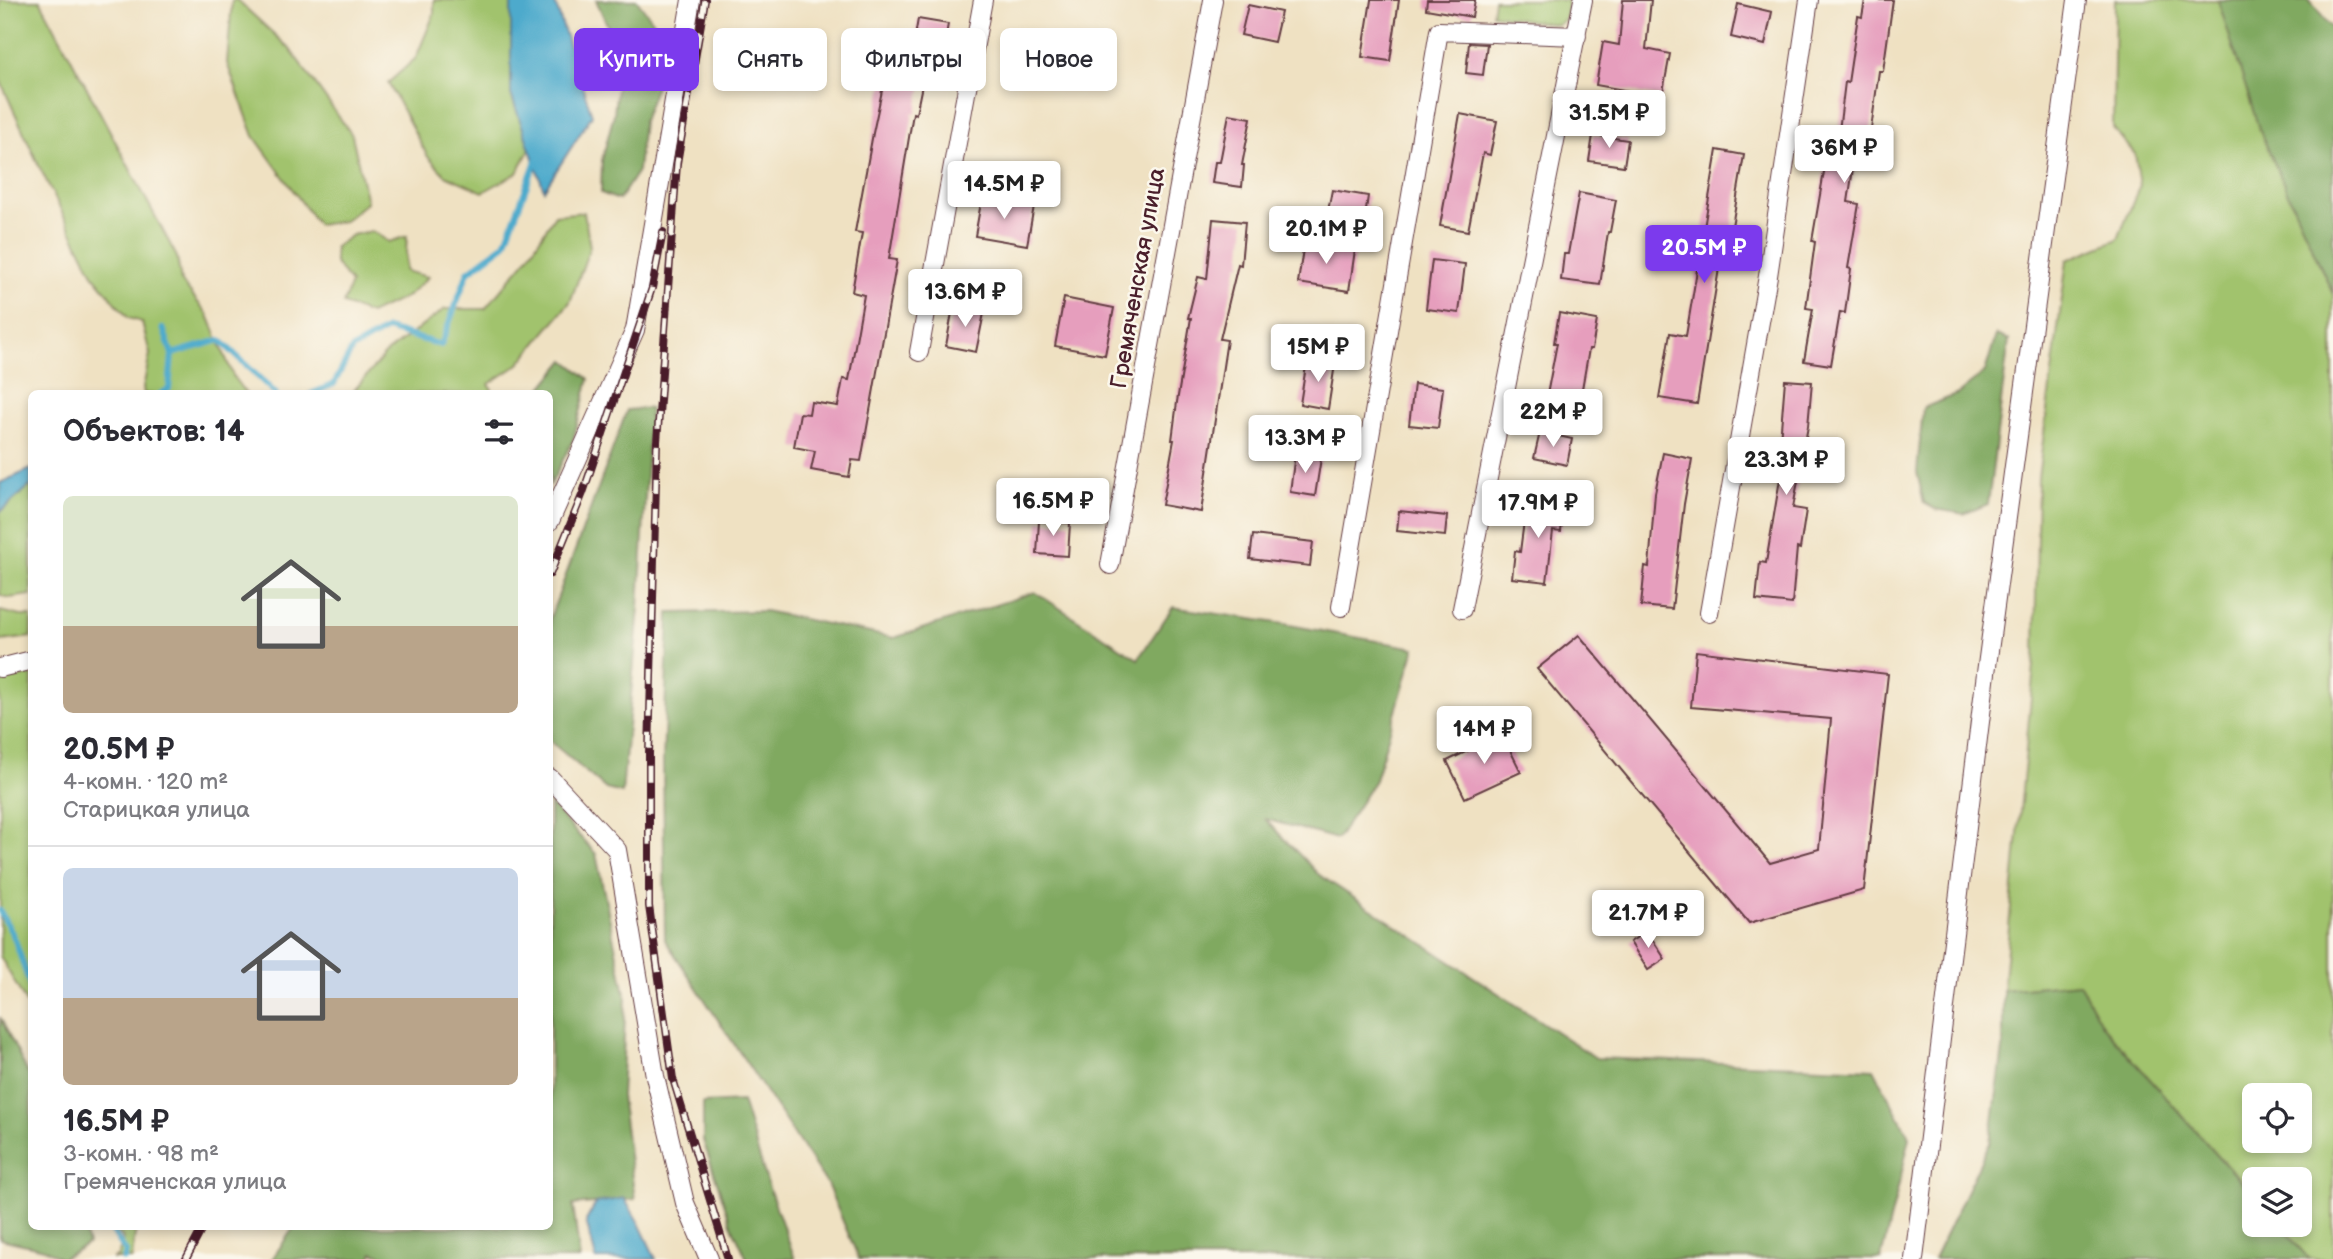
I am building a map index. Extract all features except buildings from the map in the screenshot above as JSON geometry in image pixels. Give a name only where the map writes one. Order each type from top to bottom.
[{"type":"street","points":[[553,514],[635,330],[691,0]]},
{"type":"street","points":[[919,352],[983,0]]},
{"type":"street","name":"Гремяченская улица","points":[[1110,565],[1213,0]]},
{"type":"street","points":[[1462,609],[1583,0]]},
{"type":"street","points":[[1709,613],[1768,276],[1809,0]]},
{"type":"street","points":[[1914,1259],[1986,673],[2077,0]]},
{"type":"street","points":[[1341,607],[1439,31],[1577,36]]},
{"type":"street","points":[[0,668],[28,661]]},
{"type":"street","points":[[553,781],[617,850],[655,1076],[685,1203],[709,1259]]},
{"type":"green space","points":[[0,0],[40,0],[177,257],[181,281],[208,315],[234,378],[243,390],[143,390],[150,354],[142,322],[128,318],[94,276],[0,80]]},
{"type":"green space","points":[[232,0],[237,0],[289,48],[352,135],[367,202],[344,221],[318,225],[254,136],[227,63]]},
{"type":"green space","points":[[434,0],[511,0],[511,94],[530,149],[517,173],[483,192],[445,175],[428,157],[388,83],[416,58],[434,14]]},
{"type":"green space","points":[[596,0],[637,0],[658,28],[609,28]]},
{"type":"green space","points":[[1494,0],[1568,0],[1565,19],[1558,25],[1492,14]]},
{"type":"green space","points":[[2115,0],[2218,0],[2263,137],[2333,294],[2333,1259],[2309,1259],[2290,1237],[2312,1237],[2312,1167],[2242,1167],[2242,1183],[2102,1025],[2079,983],[2003,990],[2035,655],[2038,478],[2067,260],[2118,239],[2140,185],[2135,154],[2113,128]]},
{"type":"green space","points":[[2218,0],[2309,0],[2333,30],[2333,294],[2259,129]]},
{"type":"green space","points":[[616,91],[654,91],[643,121],[638,171],[619,200],[601,193],[602,160],[614,114]]},
{"type":"green space","points":[[584,212],[590,247],[570,302],[519,364],[489,384],[492,390],[354,390],[387,352],[445,309],[485,309],[527,259],[555,215]]},
{"type":"green space","points":[[372,231],[389,242],[407,236],[405,271],[428,277],[408,296],[370,314],[343,304],[351,283],[335,263],[335,247],[352,235]]},
{"type":"green space","points":[[1996,335],[2009,340],[1988,504],[1964,514],[1935,509],[1924,503],[1917,472],[1923,408],[1958,394],[1985,372]]},
{"type":"green space","points":[[565,360],[589,379],[573,440],[553,480],[553,390],[540,390]]},
{"type":"green space","points":[[650,408],[639,608],[622,793],[606,789],[553,744],[553,610],[627,410]]},
{"type":"green space","points":[[28,488],[28,595],[9,598],[0,595],[0,512]]},
{"type":"green space","points":[[1035,592],[1138,659],[1173,607],[1415,648],[1375,780],[1337,839],[1265,819],[1318,874],[1596,1058],[1874,1069],[1910,1138],[1881,1259],[859,1259],[827,1184],[665,940],[663,761],[669,613],[765,611],[894,638]]},
{"type":"green space","points":[[0,611],[28,616],[28,637],[0,641]]},
{"type":"green space","points":[[28,676],[28,1007],[0,956],[0,680]]},
{"type":"green space","points":[[553,807],[596,854],[626,998],[621,1096],[635,1199],[573,1205],[580,1259],[397,1259],[373,1253],[370,1259],[272,1259],[292,1230],[553,1230]]},
{"type":"green space","points":[[2079,983],[2102,1025],[2242,1183],[2242,1237],[2290,1237],[2309,1259],[1934,1259],[1990,1142],[2003,1049],[2003,990]]},
{"type":"green space","points":[[0,1017],[28,1073],[28,1230],[84,1230],[88,1244],[61,1259],[44,1249],[0,1239]]},
{"type":"green space","points":[[742,1101],[795,1259],[747,1259],[731,1224],[703,1140],[703,1103]]},
{"type":"green space","points":[[116,1230],[137,1230],[132,1259],[112,1259],[118,1256],[123,1238]]},
{"type":"water","points":[[511,0],[554,0],[574,61],[574,91],[584,91],[592,115],[544,190],[511,94]]},
{"type":"water","points":[[28,470],[28,488],[0,512],[0,483]]},
{"type":"water","points":[[624,1198],[656,1259],[596,1259],[586,1221],[596,1203]]},
{"type":"waterway","points":[[320,390],[334,384],[352,349],[387,329],[441,345],[468,272],[505,244],[537,158]]},
{"type":"waterway","points":[[163,328],[172,354]]},
{"type":"waterway","points":[[167,390],[172,354],[220,340],[272,390]]},
{"type":"waterway","points":[[0,911],[14,937],[28,979]]},
{"type":"waterway","points":[[112,1230],[126,1252],[124,1259]]},
{"type":"railway","points":[[705,0],[677,163],[657,442],[649,754],[649,906],[673,1079],[728,1259]]},
{"type":"railway","points":[[553,567],[583,493],[652,288],[663,232]]},
{"type":"railway","points":[[186,1259],[201,1230]]}]
